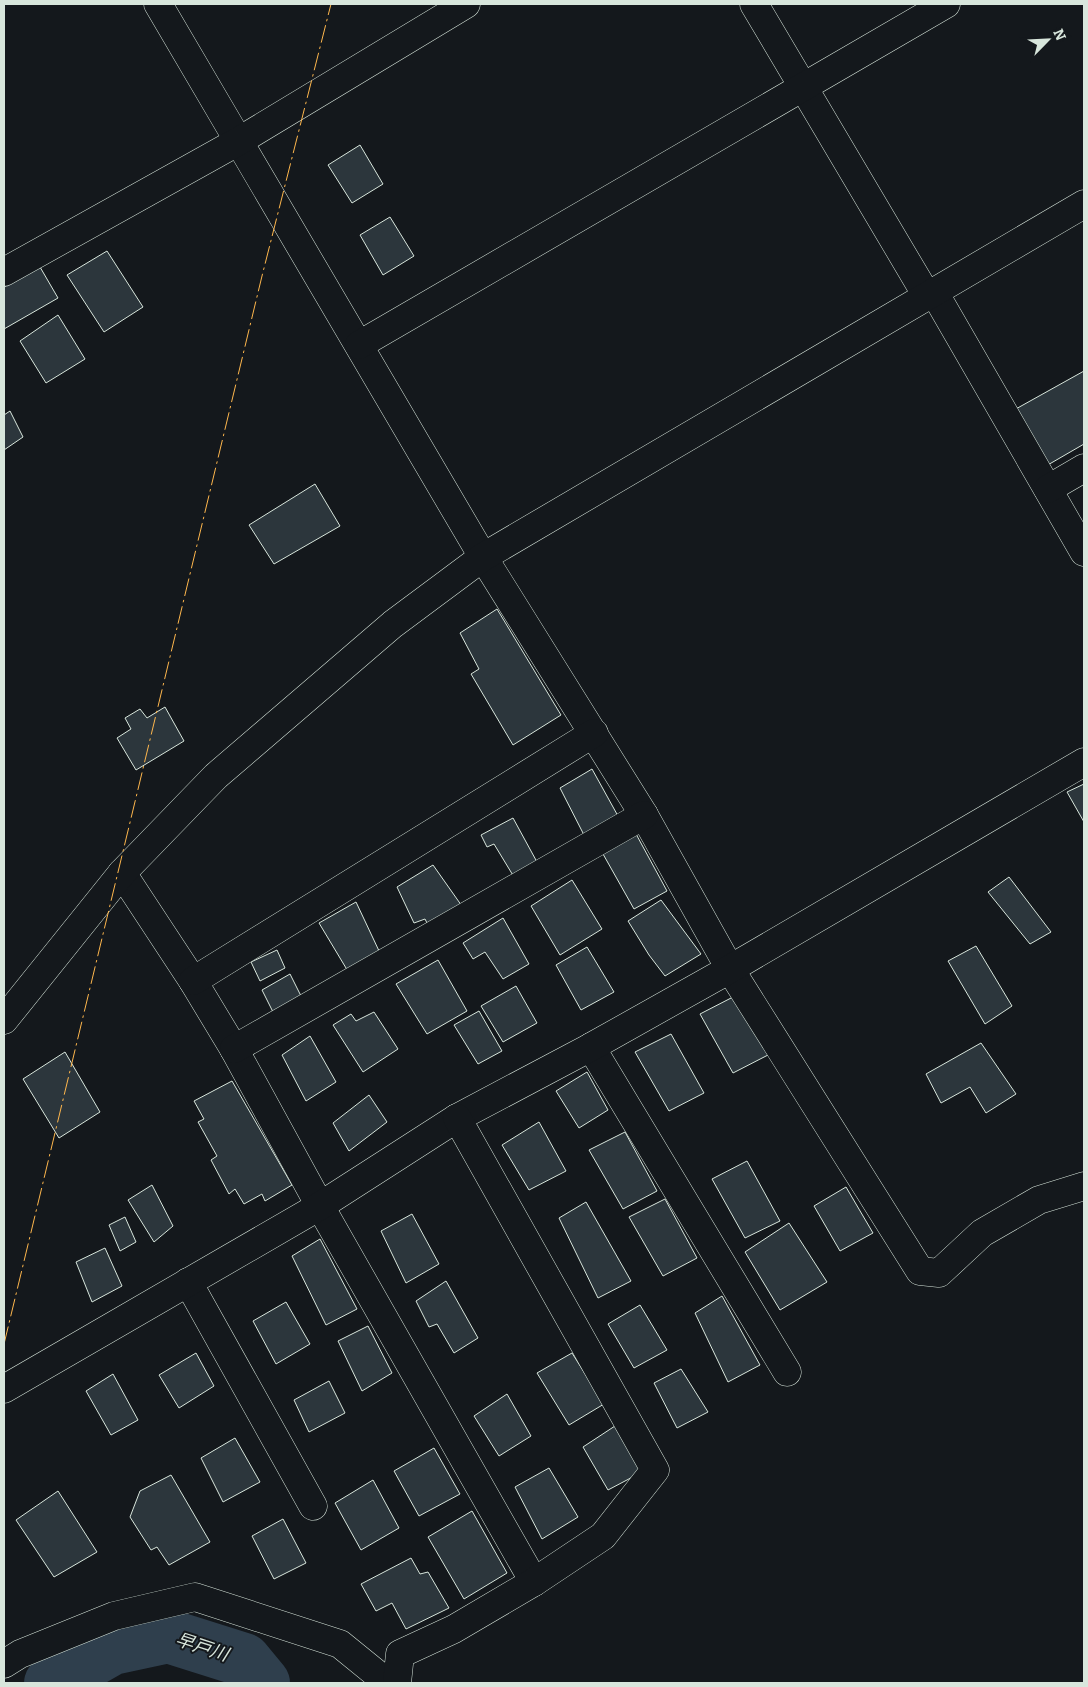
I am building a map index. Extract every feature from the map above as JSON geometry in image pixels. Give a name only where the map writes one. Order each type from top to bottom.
[{"type":"street","points":[[158,4],[483,557],[644,815],[730,969],[920,1271],[940,1273],[982,1233],[1039,1200],[1084,1186]]},
{"type":"street","points":[[4,272],[238,141],[466,4]]},
{"type":"street","points":[[754,4],[1048,489],[1084,552]]},
{"type":"street","points":[[358,345],[946,4]]},
{"type":"street","points":[[4,1020],[122,873],[216,776],[393,624],[483,557],[1084,204]]},
{"type":"street","points":[[1048,489],[1084,468]]},
{"type":"street","points":[[193,981],[594,733]]},
{"type":"street","points":[[4,1389],[320,1206],[457,1118],[591,1048],[1084,762]]},
{"type":"street","points":[[234,1049],[644,815]]},
{"type":"street","points":[[122,873],[193,981],[234,1049],[320,1206],[534,1582]]},
{"type":"street","points":[[591,1048],[787,1372]]},
{"type":"street","points":[[397,1683],[400,1654],[454,1629],[534,1582],[603,1536],[654,1470],[457,1118]]},
{"type":"street","points":[[188,1282],[313,1506]]},
{"type":"street","points":[[4,1664],[20,1654],[114,1616],[195,1597],[340,1644],[388,1683]]},
{"type":"building","points":[[360,145],[383,184],[352,203],[328,165]]},
{"type":"building","points":[[390,217],[414,256],[383,275],[360,235]]},
{"type":"building","points":[[107,251],[143,307],[104,332],[67,275]]},
{"type":"building","points":[[40,267],[58,298],[4,329],[4,287]]},
{"type":"building","points":[[58,315],[85,359],[46,383],[20,341]]},
{"type":"building","points":[[1084,371],[1084,444],[1046,466],[1014,410]]},
{"type":"building","points":[[10,411],[23,437],[4,450],[4,415]]},
{"type":"building","points":[[315,484],[340,526],[274,564],[249,525]]},
{"type":"building","points":[[497,609],[561,715],[513,745],[471,674],[479,669],[460,633]]},
{"type":"building","points":[[165,707],[184,741],[136,770],[117,738],[131,729],[125,718],[140,709],[147,718]]},
{"type":"building","points":[[592,769],[618,816],[584,835],[560,788]]},
{"type":"building","points":[[1084,784],[1084,822],[1067,792]]},
{"type":"building","points":[[513,818],[537,862],[514,877],[494,844],[487,847],[481,835]]},
{"type":"building","points":[[636,834],[667,891],[634,909],[603,854]]},
{"type":"building","points":[[433,865],[464,909],[428,925],[425,919],[414,923],[397,887]]},
{"type":"building","points":[[1009,877],[1051,932],[1030,944],[988,892]]},
{"type":"building","points":[[572,880],[602,929],[560,955],[531,906]]},
{"type":"building","points":[[661,900],[701,954],[665,976],[649,955],[628,921]]},
{"type":"building","points":[[356,902],[380,953],[349,973],[319,923]]},
{"type":"building","points":[[503,918],[529,964],[503,979],[485,952],[473,959],[463,943]]},
{"type":"building","points":[[976,946],[1012,1006],[985,1024],[948,961]]},
{"type":"building","points":[[587,947],[614,992],[581,1010],[556,965]]},
{"type":"building","points":[[277,950],[285,968],[260,981],[251,962]]},
{"type":"building","points":[[438,960],[467,1011],[427,1034],[396,984]]},
{"type":"building","points":[[290,974],[303,1000],[275,1016],[262,990]]},
{"type":"building","points":[[516,986],[537,1023],[503,1042],[481,1006]]},
{"type":"building","points":[[733,997],[768,1055],[733,1073],[700,1014]]},
{"type":"building","points":[[479,1011],[502,1051],[478,1064],[454,1025]]},
{"type":"building","points":[[374,1012],[398,1049],[363,1072],[333,1025],[351,1014],[356,1021]]},
{"type":"building","points":[[671,1034],[704,1093],[669,1111],[635,1052]]},
{"type":"building","points":[[310,1036],[336,1082],[306,1101],[282,1055]]},
{"type":"building","points":[[981,1043],[1016,1094],[986,1113],[970,1087],[941,1103],[926,1074]]},
{"type":"building","points":[[65,1052],[100,1112],[59,1138],[23,1079]]},
{"type":"building","points":[[587,1072],[608,1110],[579,1128],[556,1091]]},
{"type":"building","points":[[232,1081],[292,1185],[265,1201],[262,1194],[244,1204],[235,1189],[229,1194],[211,1160],[217,1156],[198,1122],[204,1119],[194,1101]]},
{"type":"building","points":[[369,1095],[387,1122],[349,1151],[333,1123]]},
{"type":"building","points":[[539,1122],[566,1171],[529,1190],[502,1145]]},
{"type":"building","points":[[625,1132],[657,1191],[623,1209],[589,1150]]},
{"type":"building","points":[[747,1161],[780,1221],[745,1238],[712,1179]]},
{"type":"building","points":[[152,1185],[173,1226],[154,1242],[128,1200]]},
{"type":"building","points":[[846,1187],[873,1233],[840,1251],[814,1206]]},
{"type":"building","points":[[665,1199],[697,1258],[663,1276],[629,1217]]},
{"type":"building","points":[[586,1202],[631,1281],[598,1298],[559,1218]]},
{"type":"building","points":[[412,1214],[439,1264],[406,1283],[381,1231]]},
{"type":"building","points":[[125,1217],[136,1242],[120,1251],[109,1225]]},
{"type":"building","points":[[789,1223],[827,1282],[780,1310],[745,1252]]},
{"type":"building","points":[[320,1239],[357,1309],[326,1325],[292,1256]]},
{"type":"building","points":[[105,1248],[122,1286],[92,1302],[76,1262]]},
{"type":"building","points":[[446,1281],[478,1338],[454,1353],[437,1324],[429,1327],[416,1301]]},
{"type":"building","points":[[722,1296],[760,1365],[728,1382],[695,1313]]},
{"type":"building","points":[[286,1302],[310,1344],[276,1364],[253,1321]]},
{"type":"building","points":[[640,1305],[667,1350],[634,1368],[608,1324]]},
{"type":"building","points":[[368,1326],[392,1373],[362,1391],[338,1341]]},
{"type":"building","points":[[196,1353],[214,1386],[179,1408],[159,1375]]},
{"type":"building","points":[[572,1353],[604,1404],[569,1425],[537,1373]]},
{"type":"building","points":[[681,1369],[708,1412],[677,1428],[654,1383]]},
{"type":"building","points":[[113,1374],[138,1420],[111,1435],[86,1391]]},
{"type":"building","points":[[329,1381],[345,1413],[309,1432],[294,1400]]},
{"type":"building","points":[[507,1394],[531,1436],[499,1456],[474,1416]]},
{"type":"building","points":[[618,1424],[642,1472],[608,1490],[583,1447]]},
{"type":"building","points":[[235,1438],[260,1482],[223,1502],[201,1458]]},
{"type":"building","points":[[434,1448],[460,1494],[419,1516],[394,1471]]},
{"type":"building","points":[[549,1468],[578,1517],[542,1539],[515,1487]]},
{"type":"building","points":[[171,1475],[210,1542],[169,1565],[157,1547],[151,1550],[130,1517],[140,1491]]},
{"type":"building","points":[[373,1480],[399,1528],[361,1550],[335,1503]]},
{"type":"building","points":[[58,1491],[97,1552],[54,1577],[16,1520]]},
{"type":"building","points":[[472,1511],[507,1573],[464,1599],[428,1537]]},
{"type":"building","points":[[283,1519],[306,1563],[274,1579],[252,1536]]},
{"type":"building","points":[[411,1558],[420,1574],[428,1572],[449,1608],[406,1629],[392,1603],[376,1611],[361,1584]]},
{"type":"waterway","name":"早戸川","points":[[51,1683],[112,1648],[168,1636],[244,1660],[263,1683]]},
{"type":"power","points":[[4,1344],[262,276],[331,4]]}]
